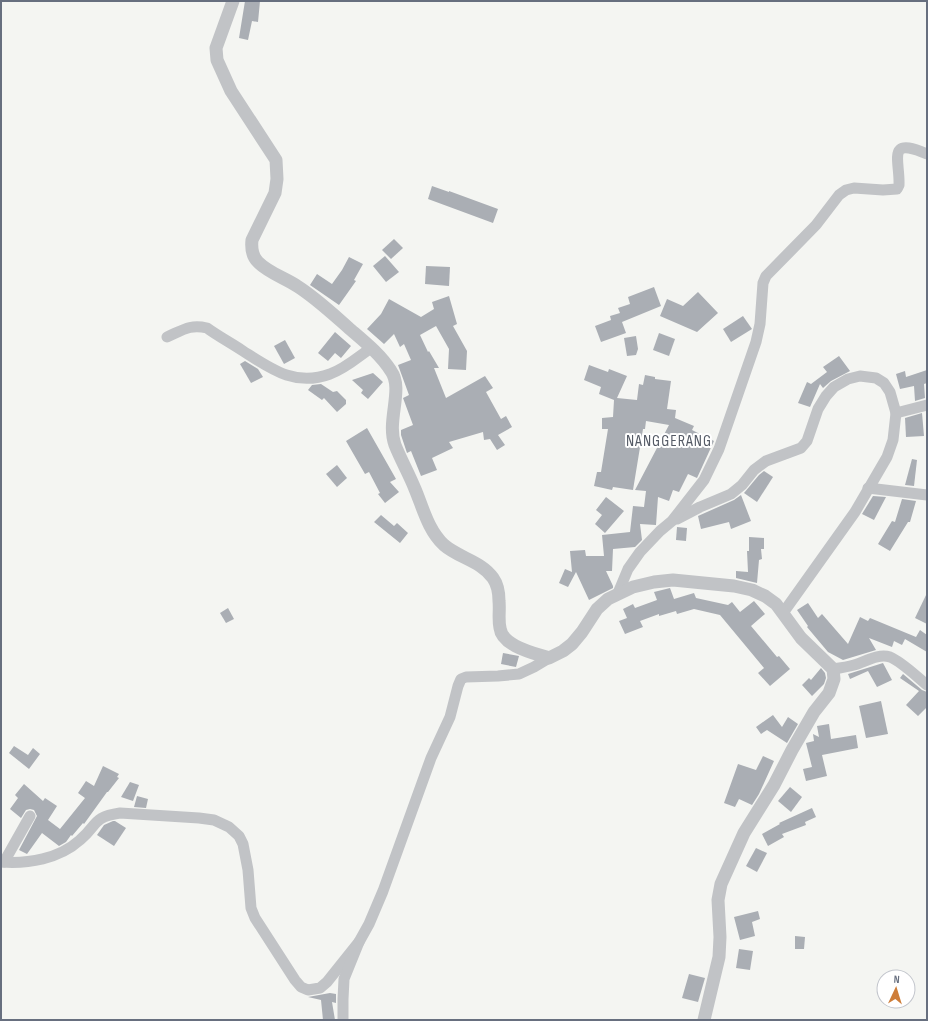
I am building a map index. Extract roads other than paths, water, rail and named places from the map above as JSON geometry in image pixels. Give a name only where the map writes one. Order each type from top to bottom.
[{"type":"street","points":[[233,1],[216,48],[217,60],[231,91],[272,153],[277,168],[277,185],[275,193],[252,240],[251,248],[253,256],[264,268],[302,289],[371,348],[391,370],[395,380],[391,427],[392,435],[395,445],[436,536],[444,545],[488,571],[499,591],[500,630],[505,639],[520,648],[549,658]]},
{"type":"street","points":[[672,521],[704,480],[719,449],[756,342],[760,324],[763,283],[766,276],[816,225],[839,195],[846,190],[854,188],[883,190],[897,189],[899,185],[896,161],[899,151],[905,148],[914,148],[927,154]]},
{"type":"street","points":[[167,337],[196,326],[207,328],[270,369],[297,378],[317,377],[330,374],[341,369],[371,348]]},
{"type":"street","points":[[618,593],[628,569],[640,552],[660,530],[672,521],[731,494],[745,482],[754,470],[766,461],[801,448],[807,441],[818,408],[834,387],[848,379],[860,376],[876,378],[884,383],[890,392],[896,413],[893,440],[887,457],[855,512],[782,613]]},
{"type":"street","points":[[896,413],[927,405]]},
{"type":"street","points":[[868,488],[927,495]]},
{"type":"street","points":[[344,1020],[344,979],[359,942],[369,924],[383,891],[413,810],[430,758],[450,717],[461,679],[466,677],[519,674],[534,667],[563,651],[572,644],[597,609],[608,599],[633,587],[654,582],[673,580],[711,583],[752,590],[765,596],[776,604],[801,638],[833,669],[834,680],[829,693],[814,712],[774,785],[744,833],[721,884],[718,900],[720,937],[719,956],[704,1020]]},
{"type":"street","points":[[833,669],[872,658],[883,656],[889,657],[900,663],[927,685]]},
{"type":"street","points":[[30,816],[3,862],[24,863],[64,851],[80,840],[94,824],[107,815],[120,813],[214,820],[229,826],[239,836],[243,844],[248,870],[251,908],[255,918],[301,987],[308,990],[320,988],[327,982],[359,942]]},
{"type":"district","name":"NANGGERANG","points":[[669,441]]}]
